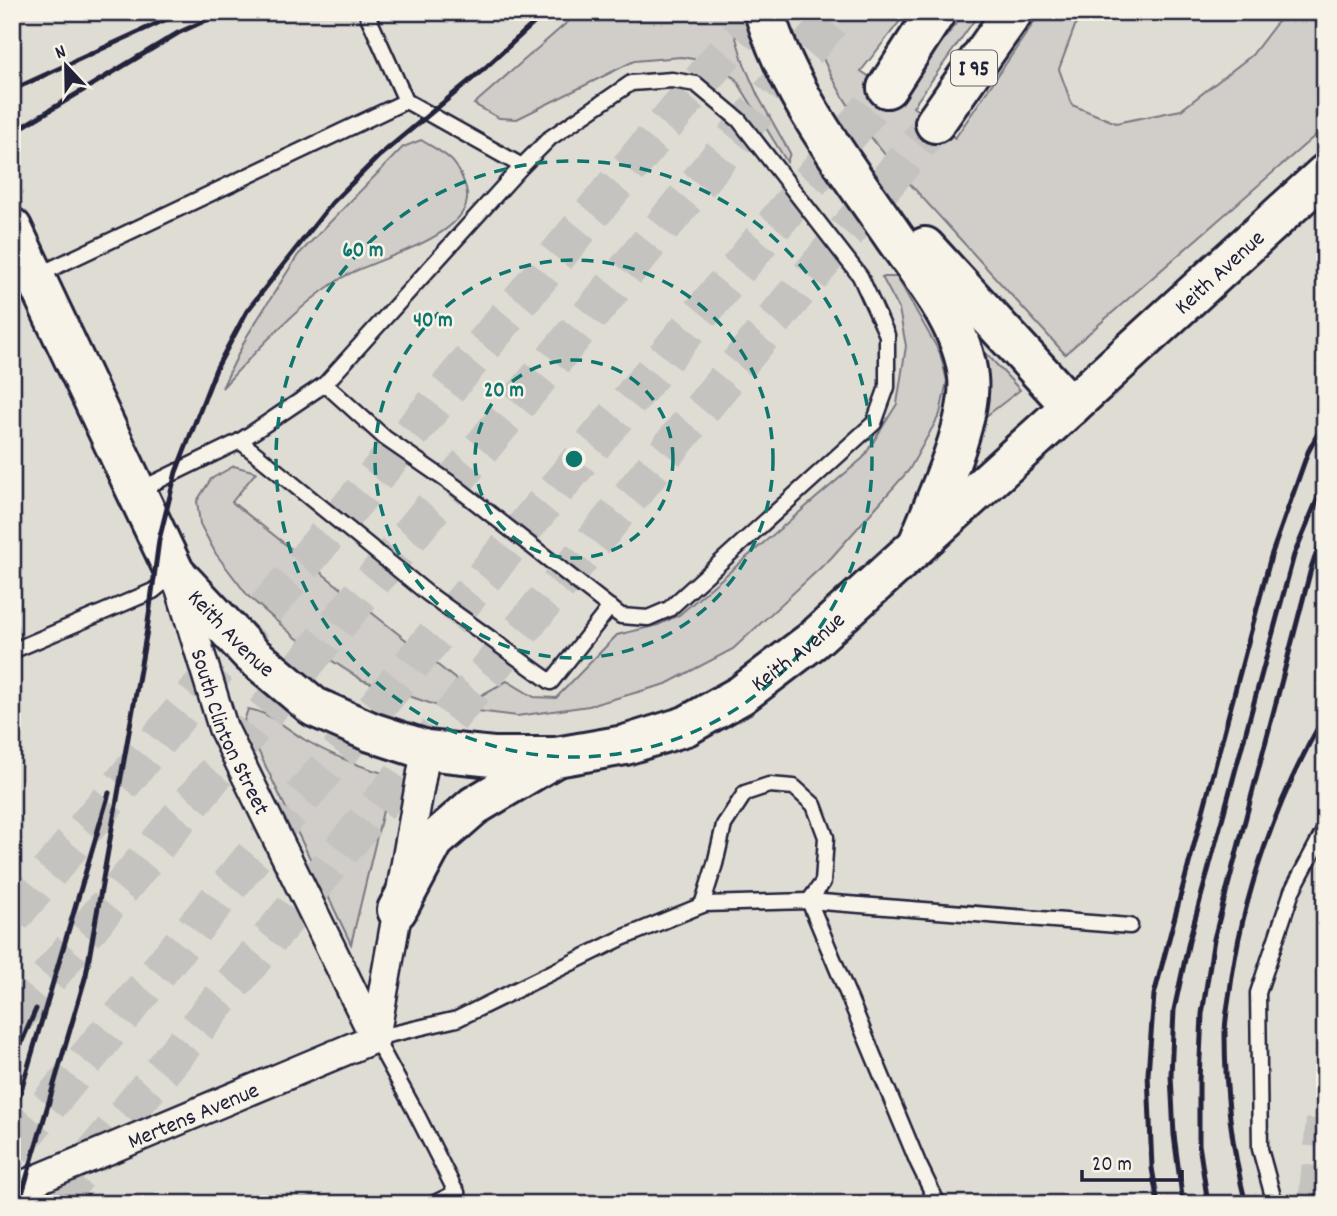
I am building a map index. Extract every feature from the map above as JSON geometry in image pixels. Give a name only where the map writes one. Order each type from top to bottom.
[{"type":"main road","points":[[764,12],[805,106],[937,297],[958,340],[968,377],[966,416],[918,544]]},
{"type":"main road","name":"I 95","points":[[887,88],[936,12]]},
{"type":"main road","name":"I 95","points":[[935,123],[1013,12]]},
{"type":"main road","points":[[841,160],[951,274],[1072,406]]},
{"type":"main road","name":"Keith Avenue","points":[[175,573],[251,654],[314,707],[371,732],[426,750],[493,757],[556,757],[625,745],[685,726],[741,695],[812,641],[1325,174]]},
{"type":"main road","name":"South Clinton Street","points":[[12,228],[175,573]]},
{"type":"main road","points":[[397,910],[435,841],[474,806],[556,757]]},
{"type":"street","name":"South Clinton Street","points":[[175,573],[223,728],[375,1038]]},
{"type":"street","points":[[375,1038],[426,750]]},
{"type":"street","name":"Mertens Avenue","points":[[12,1190],[375,1038]]},
{"type":"lane","points":[[366,12],[406,101],[522,166]]},
{"type":"lane","points":[[136,492],[240,441],[325,384],[550,138],[631,83],[672,80],[696,84],[739,120],[860,276],[887,335],[887,387],[874,423],[669,609],[648,618],[621,616],[456,487],[385,438],[325,384]]},
{"type":"lane","points":[[35,276],[406,101]]},
{"type":"lane","points":[[240,441],[427,593],[551,682],[610,607]]},
{"type":"lane","points":[[12,651],[153,591],[175,573]]},
{"type":"lane","points":[[702,905],[724,825],[745,793],[769,785],[794,787],[814,805],[826,837],[823,881],[809,901]]},
{"type":"lane","points":[[1275,1204],[1260,1149],[1258,993],[1292,891],[1325,829]]},
{"type":"lane","points":[[375,1038],[457,1019],[622,938],[702,905],[809,901],[1130,926]]},
{"type":"lane","points":[[809,901],[918,1163],[938,1204]]},
{"type":"lane","name":"South Clinton Street","points":[[375,1038],[460,1198]]},
{"type":"lane","points":[[433,1204],[460,1198]]},
{"type":"shaded area","points":[[12,12],[890,12],[861,71],[955,138],[1041,12],[1325,12],[1325,1204],[12,1204]]},
{"type":"shaded area","points":[[579,12],[728,12],[744,64],[758,96],[790,153],[787,162],[735,78],[699,60],[681,57],[634,61],[517,119],[499,118],[474,104]]},
{"type":"shaded area","points":[[807,12],[907,12],[861,71],[900,97],[965,12],[980,12],[913,107],[955,138],[1041,12],[1085,12],[1075,26],[1059,69],[1072,105],[1116,123],[1181,110],[1252,55],[1285,12],[1325,12],[1325,127],[1065,354],[906,179],[865,129],[830,73]]},
{"type":"shaded area","points":[[421,140],[449,158],[462,178],[466,188],[466,205],[456,220],[440,233],[355,271],[324,290],[278,330],[222,388],[247,336],[298,255],[403,147]]},
{"type":"shaded area","points":[[882,277],[897,277],[940,353],[947,381],[940,414],[909,470],[831,558],[733,649],[666,684],[589,706],[517,716],[438,706],[362,680],[295,637],[248,596],[216,554],[200,524],[197,501],[211,479],[234,466],[256,472],[232,502],[478,697],[507,681],[534,697],[556,698],[617,635],[658,625],[679,615],[863,458],[897,404],[906,346],[899,309]]},
{"type":"shaded area","points":[[984,351],[1020,390],[985,417],[987,373]]},
{"type":"shaded area","points":[[248,709],[271,717],[335,756],[390,775],[351,944],[244,721]]},
{"type":"tunnel","points":[[12,917],[758,12]]},
{"type":"tunnel","points":[[12,1022],[838,12]]},
{"type":"tunnel","points":[[12,1149],[887,88]]},
{"type":"tunnel","points":[[53,1204],[935,123]]},
{"type":"tunnel","points":[[1317,1204],[1325,1120]]},
{"type":"railway","points":[[12,90],[182,12]]},
{"type":"railway","points":[[12,133],[178,33],[224,12]]},
{"type":"railway","points":[[19,1204],[86,975],[147,630],[159,540],[176,472],[216,369],[247,311],[332,203],[379,156],[485,68],[546,12]]},
{"type":"railway","points":[[1158,1204],[1152,1168],[1148,1074],[1154,995],[1271,556],[1308,452],[1325,420]]},
{"type":"railway","points":[[1183,1204],[1174,1135],[1171,1075],[1174,1010],[1189,941],[1294,555],[1325,481]]},
{"type":"railway","points":[[1208,1204],[1199,1144],[1199,1080],[1202,1014],[1214,939],[1312,565],[1325,532]]},
{"type":"railway","points":[[1246,1204],[1233,1141],[1225,1055],[1226,1023],[1236,955],[1243,919],[1264,848],[1292,780],[1325,715]]},
{"type":"railway","points":[[12,1121],[109,793]]},
{"type":"railway","points":[[12,1064],[36,1009]]}]
